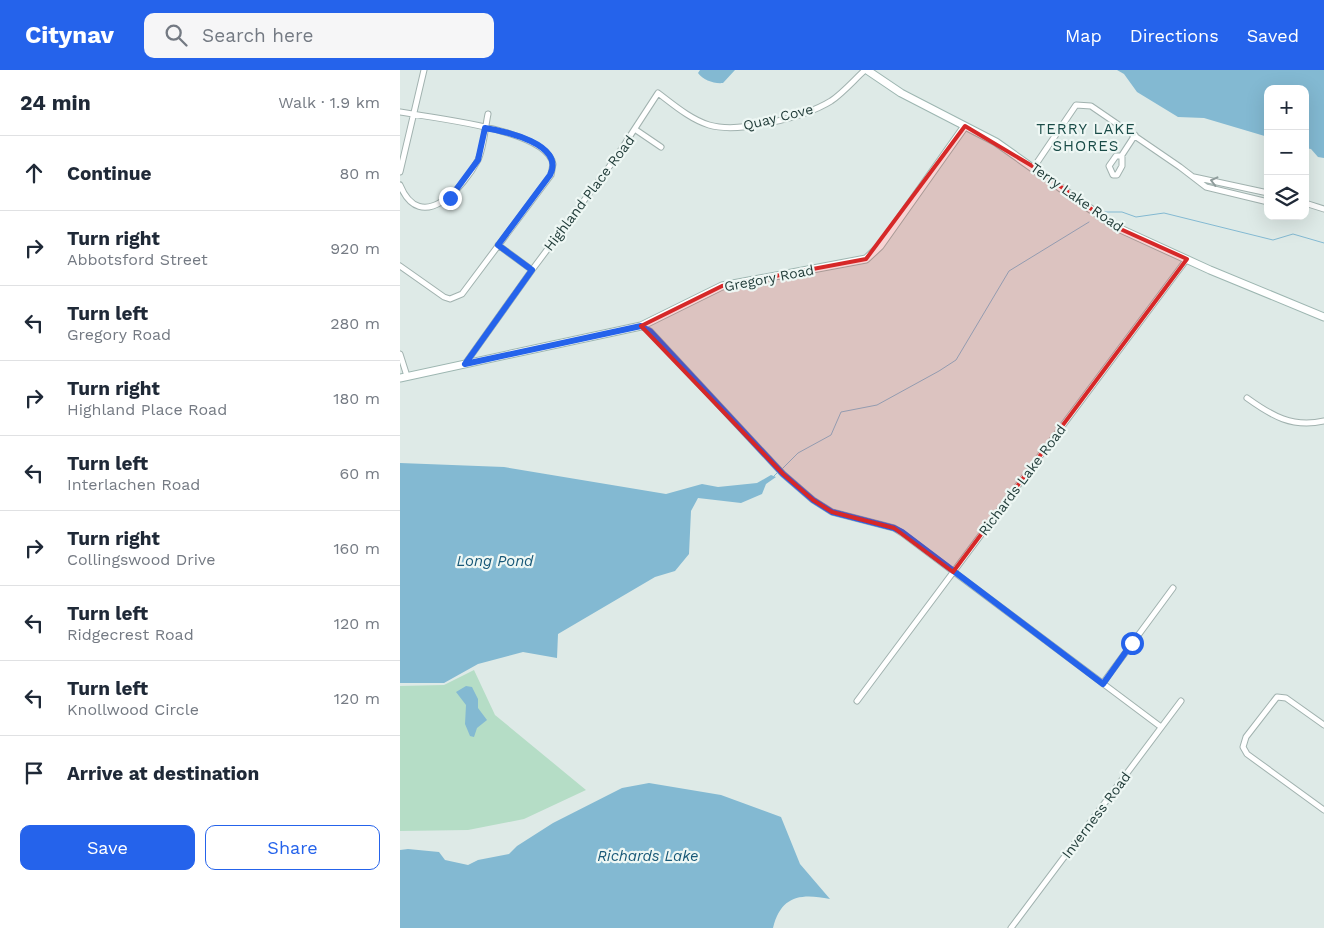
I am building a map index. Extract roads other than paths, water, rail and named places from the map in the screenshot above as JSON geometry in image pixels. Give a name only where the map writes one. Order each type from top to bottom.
[{"type":"street","points":[[400,172],[424,70]]},
{"type":"street","name":"Quay Cove","points":[[658,94],[702,122],[719,127],[744,128],[815,109],[832,100],[866,70]]},
{"type":"street","name":"Terry Lake Road","points":[[866,70],[901,93],[965,126],[1034,167],[1116,227],[1324,317]]},
{"type":"street","name":"Highland Place Road","points":[[465,364],[636,130],[658,94]]},
{"type":"street","points":[[1034,167],[1073,109],[1079,104],[1091,106],[1135,135],[1206,187],[1264,201]]},
{"type":"street","points":[[400,112],[523,137],[548,153],[554,164],[550,175],[462,294],[453,298],[444,297],[400,266]]},
{"type":"street","points":[[400,185],[410,201],[417,204],[433,206],[444,202],[478,160],[488,114]]},
{"type":"street","name":"Gregory Road","points":[[404,377],[641,326],[722,286],[866,259],[880,246],[965,126]]},
{"type":"street","points":[[636,130],[662,147]]},
{"type":"street","points":[[1122,155],[1135,135]]},
{"type":"street","points":[[1194,177],[1264,192]]},
{"type":"street","points":[[1309,204],[1324,209]]},
{"type":"street","points":[[498,245],[532,270]]},
{"type":"street","name":"Richards Lake Road","points":[[857,701],[1188,259]]},
{"type":"street","points":[[641,326],[657,338],[783,474],[813,500],[832,512],[894,528],[902,532],[1161,727]]},
{"type":"street","points":[[400,354],[404,377]]},
{"type":"street","points":[[1247,398],[1281,420],[1299,424],[1324,421]]},
{"type":"street","points":[[1103,684],[1173,588]]},
{"type":"street","points":[[1324,725],[1286,698],[1278,697],[1246,737],[1243,747],[1247,754],[1324,810]]},
{"type":"street","name":"Inverness Road","points":[[1011,928],[1181,701]]},
{"type":"water","points":[[700,70],[735,70],[723,83],[716,83],[703,78],[698,73]]},
{"type":"water","points":[[1117,70],[1324,70],[1324,158],[1318,157],[1309,149],[1309,85],[1264,85],[1264,136],[1204,118],[1178,117],[1137,92],[1124,74]]},
{"type":"water","name":"Long Pond","points":[[400,463],[504,467],[666,494],[702,484],[718,487],[757,483],[771,475],[776,477],[766,484],[762,494],[741,503],[698,498],[691,511],[689,554],[675,571],[655,577],[558,634],[557,658],[523,652],[478,664],[444,683],[400,683]]},
{"type":"water","points":[[466,686],[472,687],[478,699],[478,708],[487,720],[477,728],[474,737],[470,736],[465,724],[466,705],[456,692]]},
{"type":"water","name":"Richards Lake","points":[[649,783],[721,795],[781,817],[800,864],[830,899],[810,896],[793,899],[781,909],[773,928],[400,928],[400,850],[439,852],[445,860],[468,865],[478,860],[509,854],[517,846],[553,823],[622,788]]},
{"type":"waterway","points":[[1105,212],[1122,212],[1136,217],[1164,213],[1273,240],[1293,234],[1324,243]]},
{"type":"waterway","points":[[781,470],[798,453],[831,435],[841,412],[877,405],[956,360],[1009,271],[1089,222]]},
{"type":"waterway","points":[[774,476],[778,472]]},
{"type":"district","name":"TERRY LAKE SHORES","points":[[1086,138]]}]
